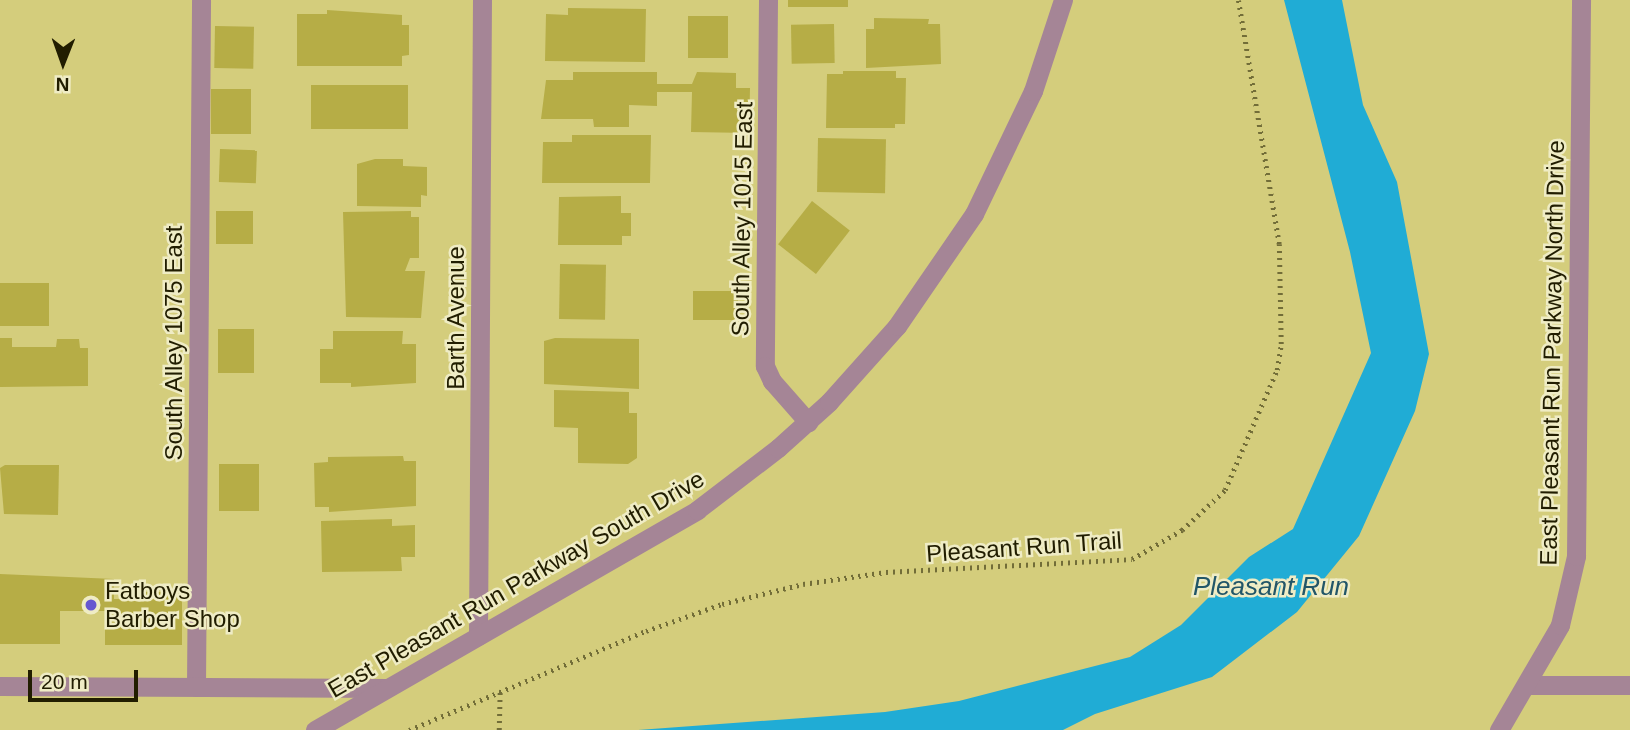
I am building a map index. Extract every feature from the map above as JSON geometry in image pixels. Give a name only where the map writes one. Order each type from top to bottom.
[{"type":"street","name":"South Alley 1075 East","points":[[196,687],[201,0]]},
{"type":"street","name":"Barth Avenue","points":[[478,636],[482,0]]},
{"type":"street","name":"South Alley 1015 East","points":[[768,0],[765,366],[772,381],[808,422]]},
{"type":"street","name":"East Pleasant Run Parkway South Drive","points":[[314,730],[697,510],[808,422],[897,327],[974,214],[1028,101],[1063,0]]},
{"type":"street","name":"East Pleasant Run Parkway North Drive","points":[[1499,730],[1528,685],[1563,617],[1577,540],[1581,0]]},
{"type":"street","points":[[1528,685],[1630,685]]},
{"type":"street","points":[[0,686],[388,688]]},
{"type":"path","name":"Pleasant Run Trail","points":[[409,730],[646,631],[722,604],[803,584],[887,572],[1132,559],[1182,530],[1225,489],[1277,370],[1281,344],[1279,244],[1238,0]]},
{"type":"path","points":[[499,729],[500,690]]},
{"type":"water","name":"Pleasant Run","points":[[1284,0],[1342,0],[1363,105],[1397,182],[1429,354],[1415,411],[1359,536],[1297,612],[1212,677],[1095,714],[1063,730],[638,730],[885,712],[959,701],[1130,657],[1181,625],[1249,557],[1293,529],[1371,353],[1350,252]]},
{"type":"building","points":[[788,0],[848,0],[848,7],[788,7]]},
{"type":"building","points":[[568,8],[646,9],[645,62],[545,61],[546,14],[568,15]]},
{"type":"building","points":[[327,10],[402,15],[402,25],[409,25],[409,55],[402,56],[402,66],[297,66],[297,14],[327,14]]},
{"type":"building","points":[[688,16],[728,16],[728,58],[688,58]]},
{"type":"building","points":[[874,18],[929,19],[928,24],[940,24],[941,64],[866,68],[866,29],[874,29]]},
{"type":"building","points":[[834,24],[835,63],[792,64],[791,25]]},
{"type":"building","points":[[215,26],[254,27],[253,69],[214,68]]},
{"type":"building","points":[[843,71],[896,71],[896,78],[906,78],[905,124],[895,124],[895,128],[826,128],[827,74],[843,74]]},
{"type":"building","points":[[573,72],[657,72],[657,84],[692,84],[697,72],[736,73],[736,88],[750,88],[749,133],[691,132],[692,92],[657,92],[657,106],[629,105],[629,127],[594,127],[593,119],[541,119],[546,80],[573,80]]},
{"type":"building","points":[[311,85],[408,85],[408,129],[311,129]]},
{"type":"building","points":[[211,89],[251,89],[251,134],[211,134]]},
{"type":"building","points":[[572,135],[651,135],[650,183],[542,183],[543,142],[572,142]]},
{"type":"building","points":[[818,138],[886,139],[885,193],[817,192]]},
{"type":"building","points":[[220,149],[257,150],[256,183],[219,182]]},
{"type":"building","points":[[375,159],[403,159],[403,166],[427,167],[427,196],[421,195],[421,207],[357,206],[357,164]]},
{"type":"building","points":[[621,196],[621,213],[631,213],[631,236],[622,236],[622,245],[558,245],[559,197]]},
{"type":"building","points":[[812,201],[850,231],[816,274],[778,244]]},
{"type":"building","points":[[216,211],[253,211],[253,244],[216,244]]},
{"type":"building","points":[[411,211],[411,217],[419,217],[419,258],[410,258],[405,271],[425,271],[421,318],[346,317],[343,212]]},
{"type":"building","points":[[560,264],[606,265],[605,320],[559,319]]},
{"type":"building","points":[[0,283],[49,283],[49,326],[0,326]]},
{"type":"building","points":[[693,291],[738,291],[738,320],[693,320]]},
{"type":"building","points":[[218,329],[254,329],[254,373],[218,373]]},
{"type":"building","points":[[333,331],[403,331],[402,344],[416,344],[416,383],[351,387],[351,383],[320,383],[320,349],[333,349]]},
{"type":"building","points":[[0,338],[12,338],[12,347],[56,347],[57,339],[79,339],[80,348],[88,348],[88,386],[0,387]]},
{"type":"building","points":[[555,338],[639,339],[639,389],[544,384],[544,341]]},
{"type":"building","points":[[554,390],[629,392],[629,413],[637,413],[637,458],[628,464],[578,463],[578,428],[554,427]]},
{"type":"building","points":[[403,456],[404,461],[416,461],[416,506],[329,512],[329,507],[315,507],[314,463],[328,462],[328,457]]},
{"type":"building","points":[[219,464],[259,464],[259,511],[219,511]]},
{"type":"building","points":[[5,465],[59,465],[58,515],[4,514],[0,468]]},
{"type":"building","points":[[392,519],[392,526],[415,525],[415,557],[401,557],[402,571],[322,572],[321,521]]},
{"type":"building","name":"Fatboys Barber Shop","points":[[0,574],[114,579],[114,599],[130,599],[130,592],[182,592],[182,645],[105,645],[105,611],[60,611],[60,644],[0,644]]},
{"type":"place","name":"Fatboys Barber Shop","points":[[91,605]]}]
